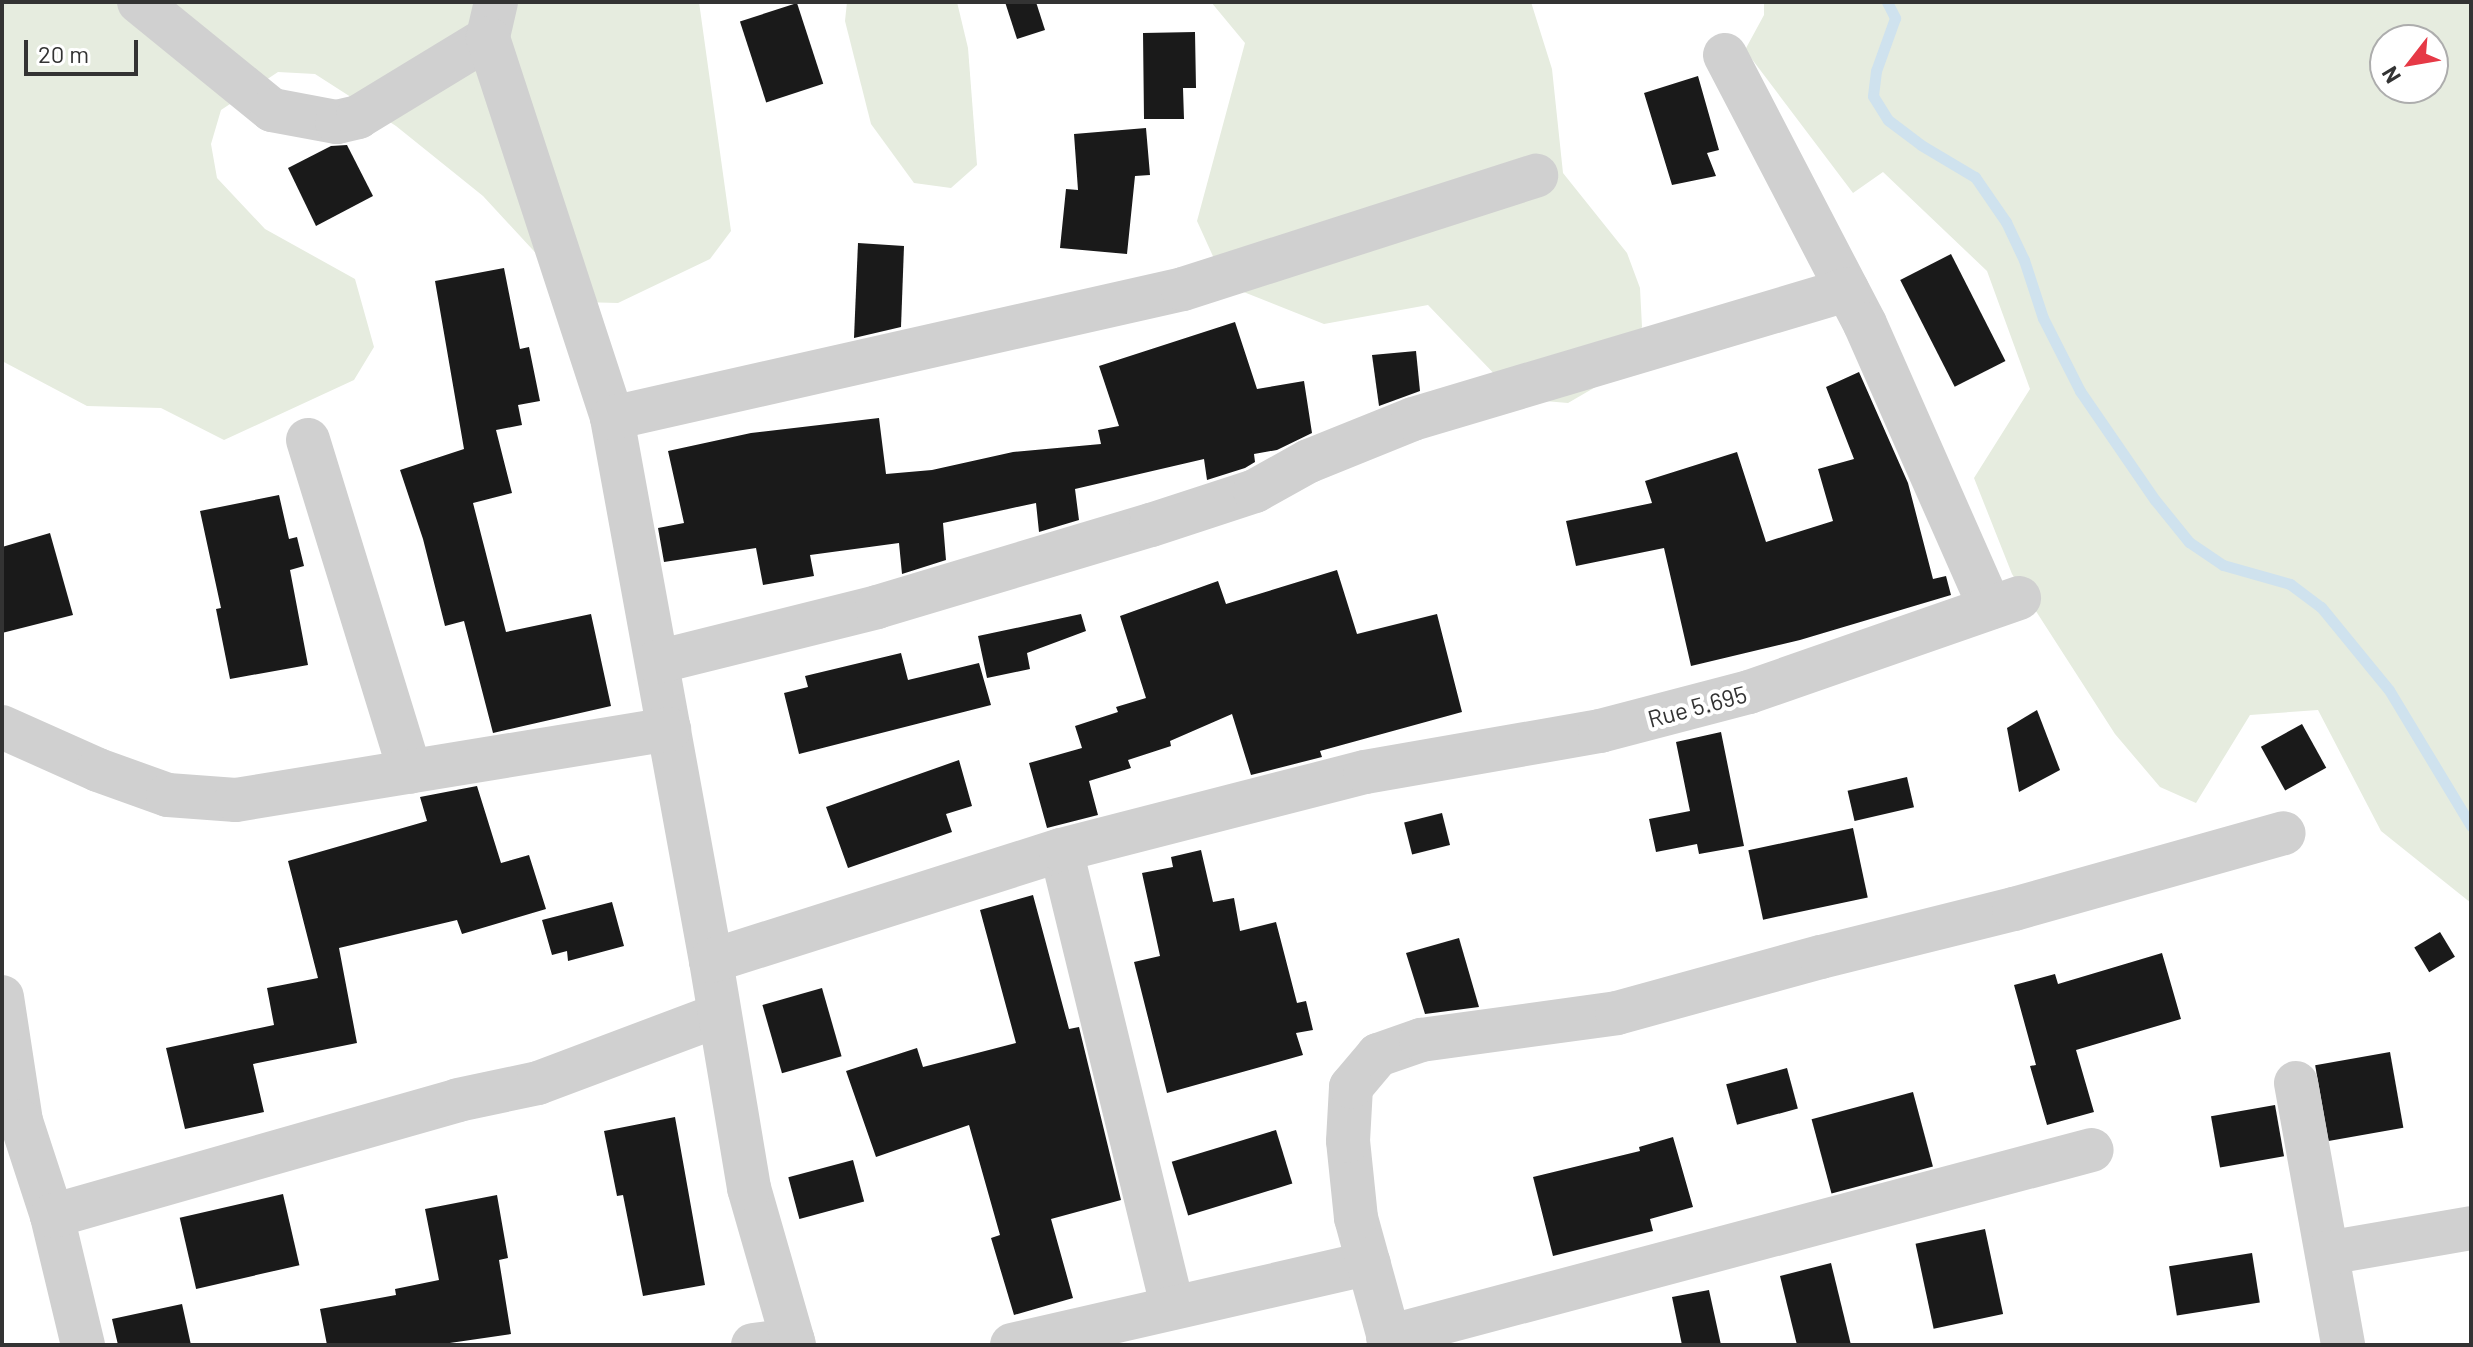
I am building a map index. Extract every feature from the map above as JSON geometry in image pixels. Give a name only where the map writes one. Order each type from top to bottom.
[{"type":"street","points":[[139,2],[272,110],[337,122],[358,117],[492,20],[612,418],[749,1188],[780,1343]]},
{"type":"street","points":[[657,662],[877,607],[1151,525],[1255,491],[1309,461],[1413,419],[1847,290],[1725,55]]},
{"type":"street","points":[[612,418],[1183,289],[1536,176]]},
{"type":"street","name":"Rue 5.695","points":[[711,961],[1061,850],[1365,772],[1600,731],[1720,700],[2004,603],[1847,290]]},
{"type":"street","points":[[308,440],[410,772]]},
{"type":"street","points":[[2,727],[98,770],[168,795],[236,800],[669,729]]},
{"type":"street","points":[[2092,1150],[1390,1341],[1356,1218],[1348,1141],[1351,1087],[1378,1055],[1421,1040],[1617,1013],[1821,957],[2014,909],[2284,833]]},
{"type":"street","points":[[1061,850],[1173,1308]]},
{"type":"street","points":[[2,997],[21,1121],[52,1216],[83,1345]]},
{"type":"street","points":[[52,1216],[458,1100],[538,1083],[719,1015]]},
{"type":"street","points":[[2296,1083],[2343,1345]]},
{"type":"street","points":[[2327,1253],[2471,1228]]},
{"type":"street","points":[[1012,1345],[1369,1263]]},
{"type":"shaded area","points":[[2,2],[699,2],[731,231],[710,259],[618,303],[581,302],[483,196],[396,126],[315,74],[278,72],[221,110],[211,144],[217,178],[265,229],[355,279],[374,347],[354,380],[224,440],[161,408],[87,406],[2,361]]},
{"type":"shaded area","points":[[847,2],[957,2],[968,48],[977,165],[951,188],[914,183],[871,124],[845,21]]},
{"type":"shaded area","points":[[1211,2],[1531,2],[1552,69],[1563,173],[1627,253],[1640,288],[1642,327],[1623,358],[1599,385],[1568,403],[1533,400],[1503,383],[1428,305],[1324,324],[1226,285],[1197,221],[1245,43]]},
{"type":"shaded area","points":[[1764,2],[2471,2],[2471,903],[2381,831],[2318,710],[2250,715],[2196,803],[2160,787],[2115,734],[2012,574],[1974,478],[2030,389],[1987,271],[1883,172],[1853,193],[1745,50],[1764,15]]},
{"type":"building","points":[[1005,2],[1036,2],[1045,30],[1017,39]]},
{"type":"building","points":[[797,3],[823,84],[766,102],[740,22]]},
{"type":"building","points":[[1195,32],[1196,88],[1183,88],[1184,119],[1144,119],[1143,33]]},
{"type":"building","points":[[1698,76],[1719,150],[1707,153],[1716,176],[1672,185],[1644,93]]},
{"type":"building","points":[[1146,128],[1150,175],[1135,176],[1127,254],[1060,248],[1066,189],[1078,190],[1074,134]]},
{"type":"building","points":[[347,145],[373,196],[316,226],[288,168],[331,146]]},
{"type":"building","points":[[858,243],[904,246],[901,327],[854,338]]},
{"type":"building","points":[[1951,254],[2005,361],[1955,387],[1900,280]]},
{"type":"building","points":[[504,268],[520,349],[529,347],[540,401],[518,405],[522,425],[496,430],[512,493],[473,503],[506,632],[591,614],[611,706],[493,733],[464,621],[445,626],[423,539],[400,470],[464,449],[435,281]]},
{"type":"building","points":[[1235,322],[1257,389],[1304,381],[1312,433],[1277,450],[1254,454],[1255,462],[1245,468],[1207,480],[1204,459],[1075,489],[1079,520],[1039,532],[1036,503],[943,523],[946,560],[902,574],[899,543],[810,555],[814,576],[763,585],[756,548],[664,562],[658,528],[684,523],[668,451],[751,433],[879,418],[886,474],[932,470],[1013,452],[1101,444],[1098,430],[1119,426],[1099,366]]},
{"type":"building","points":[[1416,351],[1420,391],[1379,406],[1372,355]]},
{"type":"building","points":[[1859,372],[1908,483],[1933,579],[1946,576],[1951,595],[1800,640],[1691,666],[1664,548],[1576,566],[1566,521],[1652,503],[1645,481],[1737,452],[1766,542],[1833,521],[1818,469],[1854,459],[1826,387]]},
{"type":"building","points":[[279,495],[289,539],[297,537],[304,566],[290,570],[308,665],[230,679],[216,609],[221,608],[200,511]]},
{"type":"building","points":[[50,533],[73,615],[2,633],[2,547]]},
{"type":"building","points":[[1337,570],[1357,634],[1437,614],[1462,712],[1320,751],[1322,757],[1251,775],[1232,714],[1170,741],[1171,746],[1128,760],[1131,768],[1089,781],[1098,815],[1047,828],[1029,763],[1082,748],[1075,726],[1118,712],[1116,707],[1146,698],[1120,616],[1218,581],[1226,604]]},
{"type":"building","points":[[1081,614],[1086,631],[1027,653],[1030,669],[987,678],[978,636]]},
{"type":"building","points":[[901,653],[908,680],[979,663],[991,705],[799,754],[784,693],[808,687],[805,676]]},
{"type":"building","points":[[2037,710],[2060,770],[2019,792],[2007,728]]},
{"type":"building","points":[[2302,724],[2326,768],[2285,791],[2261,747]]},
{"type":"building","points":[[1721,732],[1744,846],[1699,854],[1697,844],[1656,852],[1649,819],[1690,811],[1676,742]]},
{"type":"building","points":[[959,760],[972,806],[946,814],[952,832],[848,868],[826,807]]},
{"type":"building","points":[[1907,777],[1914,807],[1855,821],[1848,791]]},
{"type":"building","points":[[477,786],[501,863],[529,855],[546,909],[462,934],[457,920],[339,948],[357,1043],[253,1064],[264,1112],[185,1129],[166,1048],[274,1025],[267,988],[318,978],[288,861],[427,821],[420,797]]},
{"type":"building","points":[[1442,813],[1450,845],[1412,854],[1404,822]]},
{"type":"building","points":[[1853,828],[1868,897],[1763,920],[1748,850]]},
{"type":"building","points":[[1201,850],[1213,902],[1234,898],[1240,931],[1276,922],[1297,1003],[1306,1001],[1313,1030],[1296,1033],[1303,1055],[1167,1093],[1134,962],[1160,956],[1142,873],[1173,867],[1171,857]]},
{"type":"building","points":[[1033,895],[1069,1029],[1079,1027],[1121,1200],[1051,1219],[1073,1298],[1014,1315],[991,1238],[1000,1235],[969,1125],[876,1157],[846,1071],[917,1048],[923,1067],[1016,1043],[980,910]]},
{"type":"building","points":[[612,902],[624,946],[568,961],[567,951],[552,955],[542,920]]},
{"type":"building","points":[[2440,932],[2455,957],[2429,972],[2414,947]]},
{"type":"building","points":[[1459,938],[1479,1007],[1425,1014],[1406,953]]},
{"type":"building","points":[[2162,953],[2181,1019],[2076,1050],[2094,1112],[2047,1125],[2030,1066],[2036,1065],[2014,985],[2055,974],[2058,984]]},
{"type":"building","points":[[822,988],[842,1056],[782,1073],[762,1005]]},
{"type":"building","points":[[2390,1052],[2403,1128],[2329,1141],[2315,1065]]},
{"type":"building","points":[[1787,1068],[1798,1109],[1737,1125],[1726,1084]]},
{"type":"building","points":[[1913,1092],[1933,1166],[1832,1194],[1812,1119]]},
{"type":"building","points":[[2275,1105],[2284,1156],[2220,1167],[2211,1116]]},
{"type":"building","points":[[675,1117],[705,1285],[643,1296],[623,1195],[617,1196],[604,1131]]},
{"type":"building","points":[[1276,1130],[1292,1184],[1188,1215],[1172,1162]]},
{"type":"building","points":[[1673,1137],[1693,1207],[1650,1219],[1653,1231],[1553,1256],[1533,1177],[1640,1151],[1639,1147]]},
{"type":"building","points":[[853,1160],[864,1202],[799,1219],[788,1177]]},
{"type":"building","points":[[283,1194],[299,1265],[196,1289],[180,1218]]},
{"type":"building","points":[[497,1195],[508,1258],[499,1260],[511,1334],[436,1345],[327,1345],[320,1309],[396,1295],[395,1289],[439,1280],[425,1209]]},
{"type":"building","points":[[1985,1229],[2003,1314],[1934,1329],[1916,1244]]},
{"type":"building","points":[[2252,1253],[2260,1302],[2177,1316],[2169,1266]]},
{"type":"building","points":[[1831,1263],[1851,1345],[1797,1345],[1780,1276]]},
{"type":"building","points":[[1709,1290],[1721,1345],[1682,1345],[1672,1297]]},
{"type":"building","points":[[182,1304],[191,1345],[118,1345],[112,1319]]},
{"type":"waterway","points":[[1887,2],[1895,18],[1876,71],[1873,96],[1888,120],[1921,145],[1975,177],[2006,222],[2024,260],[2043,318],[2080,391],[2155,500],[2189,542],[2223,565],[2290,584],[2321,607],[2389,690],[2471,826]]}]
